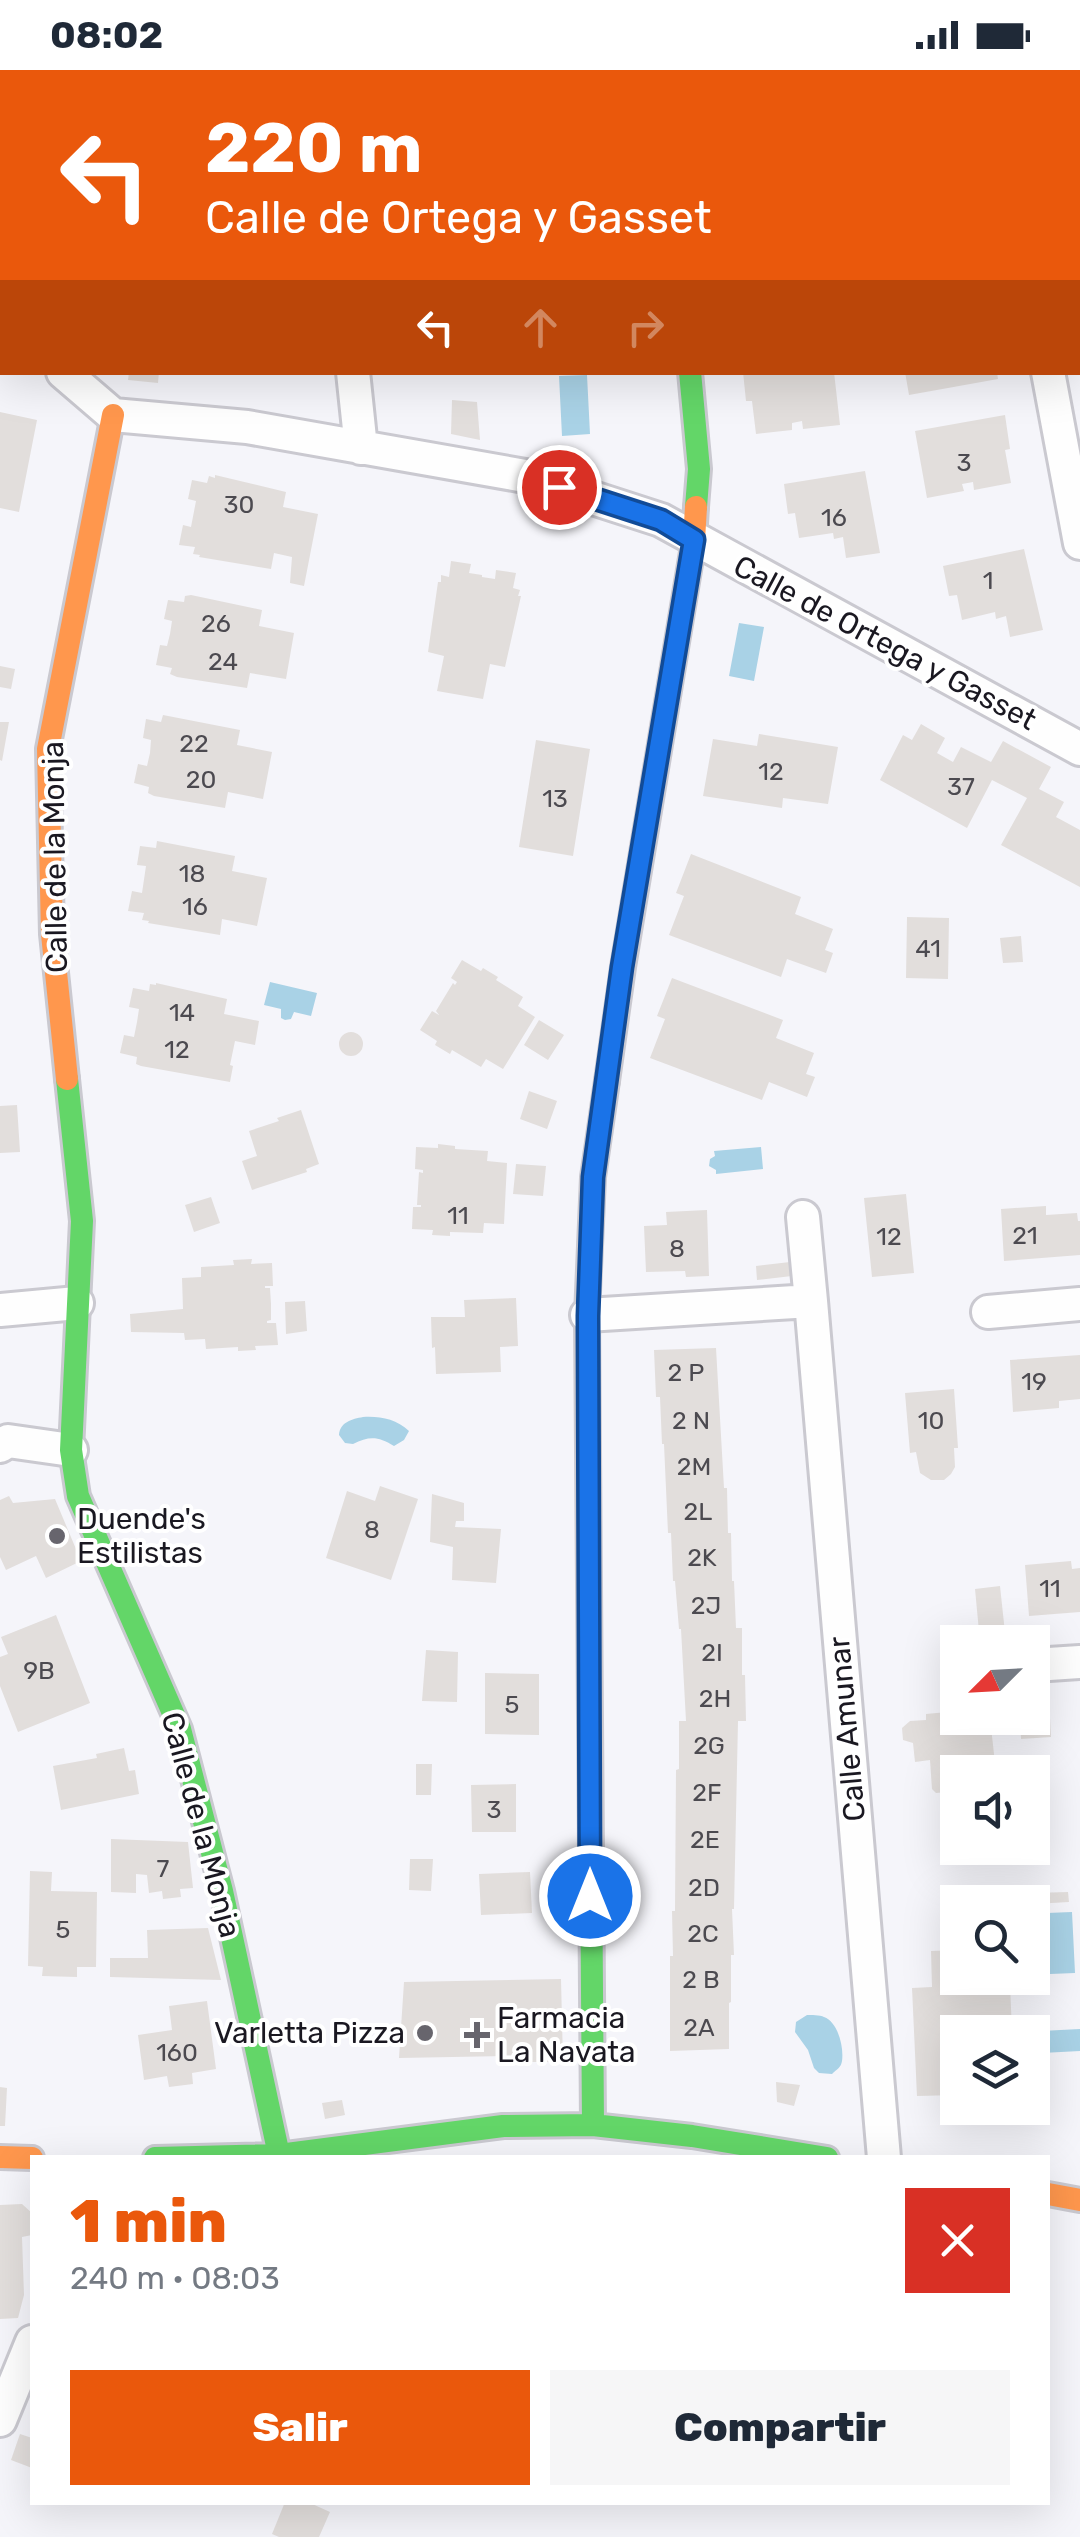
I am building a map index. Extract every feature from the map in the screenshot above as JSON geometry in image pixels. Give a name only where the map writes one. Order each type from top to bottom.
[{"type":"street","points":[[66,375],[113,415]]},
{"type":"street","points":[[353,375],[360,448]]},
{"type":"street","points":[[593,2124],[588,1316],[593,1177],[622,967],[694,540],[699,468],[690,375]]},
{"type":"street","points":[[1049,375],[1080,543]]},
{"type":"street","name":"Calle de Ortega y Gasset","points":[[113,415],[247,426],[525,476],[661,520],[1080,749]]},
{"type":"street","name":"Calle de la Monja","points":[[113,415],[48,748],[52,934],[82,1221],[71,1450],[78,1496],[180,1729],[222,1891],[279,2155]]},
{"type":"street","name":"Calle Amunar","points":[[803,1217],[884,2155]]},
{"type":"street","points":[[588,1316],[810,1301]]},
{"type":"street","points":[[0,1310],[77,1303]]},
{"type":"street","points":[[988,1312],[1080,1304]]},
{"type":"street","points":[[0,1446],[8,1441],[71,1450]]},
{"type":"street","points":[[279,2155],[504,2126],[593,2124],[809,2155]]},
{"type":"street","points":[[0,2157],[30,2158]]},
{"type":"street","points":[[1050,2194],[1080,2200]]},
{"type":"street","points":[[0,2420],[30,2347]]},
{"type":"water","points":[[587,375],[590,434],[562,436],[559,376]]},
{"type":"water","points":[[739,623],[764,627],[754,681],[729,676]]},
{"type":"water","points":[[270,982],[317,993],[311,1016],[294,1012],[291,1019],[285,1020],[281,1018],[281,1009],[264,1005]]},
{"type":"water","points":[[761,1147],[763,1169],[716,1174],[709,1166],[714,1151]]},
{"type":"water","points":[[363,1417],[388,1419],[409,1431],[394,1446],[374,1438],[345,1443],[339,1435],[344,1424]]},
{"type":"water","points":[[1072,1912],[1075,1973],[1050,1974],[1050,1913]]},
{"type":"water","points":[[807,2015],[824,2017],[836,2029],[842,2061],[832,2074],[819,2073],[814,2068],[808,2050],[795,2032],[796,2022]]},
{"type":"water","points":[[1080,2029],[1080,2051],[1050,2053],[1050,2031]]},
{"type":"building","points":[[129,375],[159,375],[158,383],[128,380]]},
{"type":"building","points":[[743,375],[834,375],[840,425],[803,429],[802,421],[792,423],[792,430],[756,434],[752,401],[746,401]]},
{"type":"building","points":[[906,375],[997,375],[998,379],[909,395]]},
{"type":"building","points":[[452,400],[477,402],[480,440],[451,434]]},
{"type":"building","points":[[0,412],[37,420],[19,512],[0,508]]},
{"type":"building","points":[[1005,415],[1010,449],[1005,450],[1011,483],[974,490],[973,482],[962,484],[964,491],[927,498],[915,431]]},
{"type":"building","points":[[865,471],[880,553],[846,558],[843,537],[834,539],[833,533],[799,538],[795,513],[788,514],[784,484]]},
{"type":"building","points":[[209,476],[286,492],[283,507],[318,514],[304,586],[290,583],[292,557],[274,553],[271,569],[199,557],[193,554],[195,547],[179,545],[183,525],[191,527],[196,501],[188,499],[192,480],[207,483]]},
{"type":"building","points":[[1024,549],[1043,630],[1010,637],[1006,616],[996,619],[995,612],[962,620],[957,595],[949,596],[943,566]]},
{"type":"building","points":[[451,561],[471,564],[469,573],[482,577],[495,579],[496,570],[516,573],[513,588],[520,590],[505,667],[490,664],[483,699],[437,691],[444,656],[428,652],[438,582],[441,575],[449,577]]},
{"type":"building","points":[[185,596],[262,610],[259,626],[294,633],[286,679],[250,673],[247,688],[177,677],[170,674],[172,668],[156,665],[160,645],[167,646],[170,634],[172,621],[164,619],[168,600],[184,602]]},
{"type":"building","points":[[0,666],[15,669],[11,689],[0,687]]},
{"type":"building","points":[[163,715],[240,730],[237,745],[272,752],[263,799],[228,792],[225,808],[154,796],[148,793],[149,787],[134,783],[138,764],[147,766],[150,753],[151,740],[143,738],[146,719],[161,722]]},
{"type":"building","points":[[0,722],[9,722],[2,761],[0,760]]},
{"type":"building","points":[[921,724],[945,738],[937,753],[953,762],[961,747],[991,762],[1003,741],[1051,767],[1039,789],[1064,802],[1056,817],[1080,830],[1080,887],[1001,845],[1027,798],[992,780],[967,828],[880,780],[903,735],[912,740]]},
{"type":"building","points":[[759,734],[838,747],[828,804],[783,798],[782,808],[703,796],[713,739],[757,746]]},
{"type":"building","points":[[536,740],[590,749],[573,856],[519,847]]},
{"type":"building","points":[[157,841],[235,856],[232,871],[267,878],[257,926],[222,919],[220,935],[148,923],[142,920],[144,913],[128,911],[132,891],[142,893],[146,866],[137,865],[140,846],[156,848]]},
{"type":"building","points":[[691,854],[801,897],[795,914],[833,929],[825,950],[833,953],[826,973],[787,959],[781,977],[669,935],[684,896],[676,893]]},
{"type":"building","points":[[907,917],[949,918],[948,979],[906,978]]},
{"type":"building","points":[[1021,936],[1023,962],[1003,963],[1000,938]]},
{"type":"building","points":[[462,960],[498,977],[496,980],[523,997],[518,1006],[535,1017],[503,1069],[486,1059],[481,1067],[452,1050],[450,1054],[420,1030],[432,1011],[439,1015],[436,1011],[457,982],[451,978]]},
{"type":"building","points":[[672,978],[783,1020],[776,1038],[814,1053],[806,1074],[815,1077],[807,1097],[769,1082],[762,1100],[650,1058],[665,1019],[657,1016]]},
{"type":"building","points":[[150,984],[227,999],[224,1014],[259,1021],[255,1045],[235,1041],[230,1082],[141,1066],[136,1064],[137,1057],[120,1053],[124,1035],[134,1037],[139,1009],[129,1007],[133,988],[149,991]]},
{"type":"building","points":[[539,1020],[564,1035],[548,1060],[524,1045]]},
{"type":"building","points":[[351,1032],[360,1035],[360,1053],[351,1056],[342,1053],[339,1044],[342,1035]]},
{"type":"building","points":[[529,1091],[557,1101],[547,1129],[520,1119]]},
{"type":"building","points":[[17,1105],[20,1152],[0,1153],[0,1106]]},
{"type":"building","points":[[301,1110],[319,1164],[306,1169],[307,1172],[252,1190],[242,1161],[257,1156],[249,1131]]},
{"type":"building","points":[[438,1144],[488,1151],[487,1161],[507,1163],[504,1224],[484,1223],[483,1233],[450,1232],[450,1236],[412,1229],[413,1207],[421,1207],[417,1205],[419,1172],[423,1173],[415,1169],[416,1147],[438,1148]]},
{"type":"building","points":[[516,1164],[546,1166],[543,1196],[513,1194]]},
{"type":"building","points":[[906,1194],[914,1273],[872,1277],[864,1198]]},
{"type":"building","points":[[211,1197],[220,1223],[194,1232],[185,1205]]},
{"type":"building","points":[[1046,1206],[1046,1215],[1077,1213],[1080,1255],[1004,1261],[1001,1209]]},
{"type":"building","points":[[707,1210],[709,1276],[686,1277],[685,1271],[646,1272],[644,1226],[667,1225],[666,1212]]},
{"type":"building","points":[[252,1259],[251,1264],[272,1263],[273,1286],[265,1286],[270,1288],[271,1304],[271,1320],[267,1323],[276,1323],[278,1345],[238,1351],[238,1347],[206,1349],[205,1339],[185,1340],[184,1333],[131,1332],[130,1314],[183,1309],[182,1278],[201,1277],[201,1267],[234,1265],[233,1260]]},
{"type":"building","points":[[790,1262],[792,1276],[757,1280],[756,1266]]},
{"type":"building","points":[[516,1298],[518,1346],[500,1347],[501,1372],[436,1374],[431,1317],[465,1317],[464,1300]]},
{"type":"building","points":[[305,1301],[307,1331],[286,1334],[285,1302]]},
{"type":"building","points":[[716,1348],[736,1628],[742,1628],[746,1721],[738,1721],[729,2049],[670,2051],[676,1770],[679,1721],[686,1721],[654,1350]]},
{"type":"building","points":[[1080,1355],[1080,1399],[1059,1401],[1059,1408],[1013,1412],[1010,1360]]},
{"type":"building","points":[[954,1389],[958,1448],[954,1448],[955,1467],[944,1480],[931,1480],[920,1473],[916,1452],[910,1453],[905,1393]]},
{"type":"building","points":[[380,1486],[418,1499],[391,1580],[326,1558],[347,1491],[375,1501]]},
{"type":"building","points":[[432,1494],[464,1503],[464,1521],[456,1521],[455,1527],[501,1529],[496,1583],[452,1580],[453,1547],[430,1542]]},
{"type":"building","points":[[9,1496],[13,1503],[55,1499],[81,1561],[46,1578],[36,1556],[6,1570],[0,1557],[0,1500]]},
{"type":"building","points":[[1071,1561],[1072,1569],[1080,1568],[1080,1612],[1029,1616],[1025,1565]]},
{"type":"building","points":[[1000,1586],[1004,1625],[978,1625],[975,1589]]},
{"type":"building","points":[[56,1615],[90,1703],[18,1732],[0,1686],[0,1657],[8,1654],[1,1637]]},
{"type":"building","points":[[426,1650],[458,1652],[457,1702],[422,1701]]},
{"type":"building","points":[[485,1673],[539,1674],[539,1735],[485,1734]]},
{"type":"building","points":[[940,1713],[940,1735],[992,1735],[994,1755],[940,1755],[940,1793],[932,1789],[930,1760],[915,1762],[913,1743],[903,1740],[902,1728],[910,1721],[926,1720],[926,1714]]},
{"type":"building","points":[[1050,1718],[1051,1737],[1021,1739],[1021,1735],[1050,1735]]},
{"type":"building","points":[[124,1748],[129,1771],[135,1770],[139,1794],[61,1810],[53,1766],[97,1758],[96,1754]]},
{"type":"building","points":[[416,1764],[432,1764],[431,1795],[416,1795]]},
{"type":"building","points":[[516,1784],[516,1832],[472,1832],[471,1785]]},
{"type":"building","points":[[111,1839],[188,1842],[193,1888],[180,1889],[181,1897],[163,1899],[162,1891],[149,1893],[147,1875],[136,1874],[136,1893],[111,1892]]},
{"type":"building","points":[[410,1859],[433,1859],[431,1891],[409,1890]]},
{"type":"building","points":[[30,1871],[52,1872],[51,1891],[97,1892],[96,1967],[77,1967],[77,1977],[42,1976],[43,1967],[28,1966]]},
{"type":"building","points":[[530,1872],[532,1913],[481,1915],[479,1874]]},
{"type":"building","points":[[1068,1892],[1069,1902],[1050,1903],[1050,1893]]},
{"type":"building","points":[[208,1928],[221,1980],[110,1977],[110,1958],[148,1958],[147,1930]]},
{"type":"building","points":[[931,1951],[940,1951],[940,1995],[1010,1995],[1011,2015],[940,2015],[940,2095],[917,2096],[912,1988],[932,1987]]},
{"type":"building","points":[[561,1979],[563,2062],[506,2062],[506,2056],[399,2058],[404,1982]]},
{"type":"building","points":[[207,2001],[216,2069],[192,2073],[193,2084],[169,2087],[167,2076],[144,2080],[138,2035],[172,2030],[169,2006]]},
{"type":"building","points":[[776,2082],[800,2085],[794,2106],[777,2102]]},
{"type":"building","points":[[0,2087],[7,2088],[5,2126],[0,2126]]},
{"type":"building","points":[[342,2100],[345,2115],[325,2119],[322,2103]]},
{"type":"building","points":[[22,2204],[30,2211],[30,2235],[22,2237],[24,2295],[18,2318],[0,2319],[0,2205]]},
{"type":"building","points":[[20,2434],[30,2437],[30,2467],[11,2460]]},
{"type":"building","points":[[284,2505],[315,2505],[330,2512],[319,2537],[272,2534]]},
{"type":"traffic: fast","points":[[690,375],[699,469],[696,507]]},
{"type":"traffic: fast","points":[[67,1079],[82,1221],[71,1450],[78,1496],[180,1729],[222,1891],[279,2155]]},
{"type":"traffic: fast","points":[[593,2125],[587,1315],[593,1177],[607,1081]]},
{"type":"traffic: fast","points":[[279,2155],[503,2126],[593,2125],[809,2155]]},
{"type":"traffic: slow","points":[[67,1079],[52,934],[48,749],[113,415]]},
{"type":"traffic: slow","points":[[607,1081],[694,540],[696,507]]},
{"type":"traffic: slow","points":[[0,2157],[30,2158]]},
{"type":"traffic: slow","points":[[1050,2194],[1080,2200]]},
{"type":"place","name":"Duende's Estilistas","points":[[57,1536]]},
{"type":"place","name":"Varletta Pizza","points":[[425,2033]]},
{"type":"place","name":"Farmacia La Navata","points":[[477,2035]]},
{"type":"route","points":[[559,487],[661,520],[694,540],[622,967],[593,1177],[588,1316],[590,1896]]}]
